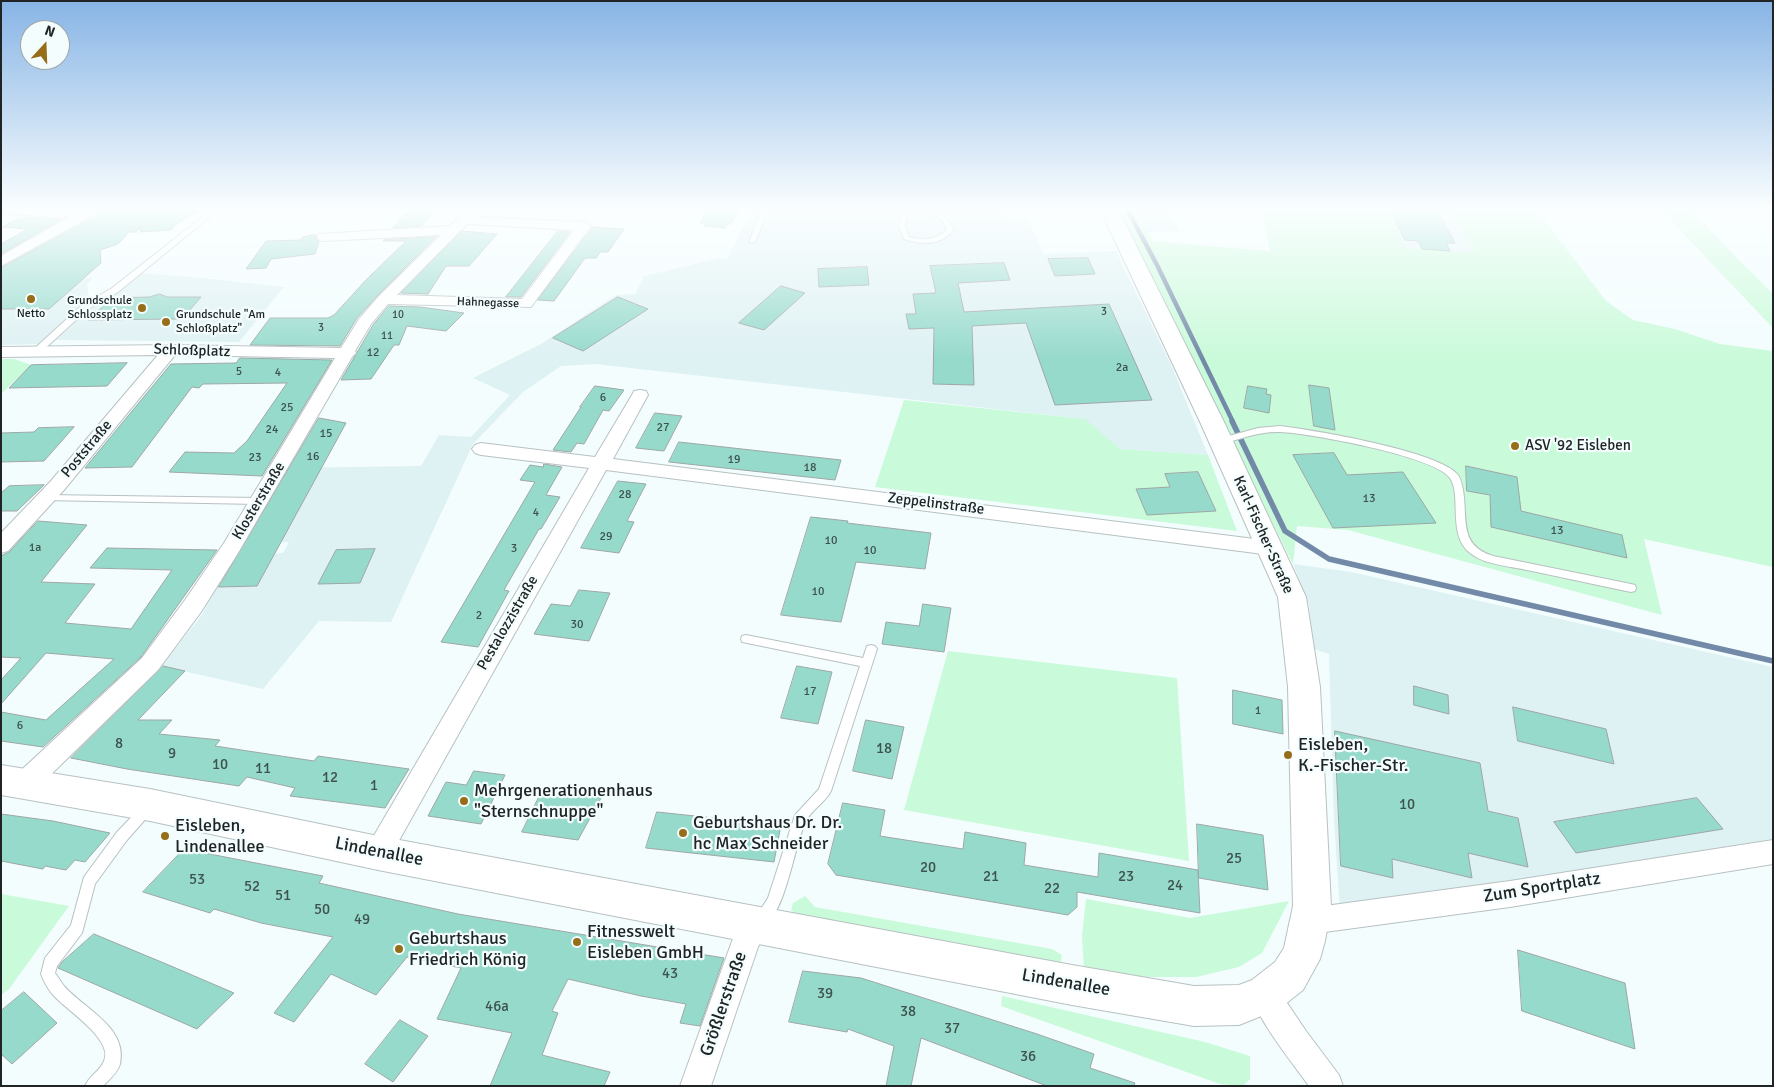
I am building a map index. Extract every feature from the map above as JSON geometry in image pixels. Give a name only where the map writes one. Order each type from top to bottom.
[{"type":"street","name":"Klosterstraße","points":[[13,782],[150,664],[198,597],[259,501],[348,353],[364,322],[426,258]]},
{"type":"street","name":"Hahnegasse","points":[[384,300],[526,304],[560,258]]},
{"type":"street","name":"Karl-Fischer-Straße","points":[[1134,258],[1226,439],[1292,597],[1304,688],[1313,891],[1310,921],[1300,959],[1289,976],[1265,995]]},
{"type":"street","name":"Schloßplatz","points":[[1,352],[171,350],[348,353]]},
{"type":"street","name":"Poststraße","points":[[1,546],[45,498],[171,350]]},
{"type":"street","name":"Pestalozzistraße","points":[[378,853],[640,395]]},
{"type":"street","name":"Zeppelinstraße","points":[[481,449],[600,462],[1271,548]]},
{"type":"street","name":"Lindenallee","points":[[13,782],[150,805],[378,853],[1194,1006],[1239,1005],[1265,995]]},
{"type":"street","name":"Zum Sportplatz","points":[[1310,921],[1510,894],[1773,852]]},
{"type":"street","name":"Größlerstraße","points":[[695,1086],[746,940],[757,925]]},
{"type":"street","points":[[1265,995],[1295,1042],[1328,1086]]},
{"type":"lane","points":[[37,351],[84,308],[115,290],[155,258]]},
{"type":"lane","points":[[1226,439],[1257,431],[1280,429],[1307,432],[1412,455],[1438,465],[1450,472],[1454,477],[1464,534],[1468,545],[1476,552],[1512,563],[1631,588]]},
{"type":"lane","points":[[45,498],[259,501]]},
{"type":"lane","points":[[746,639],[867,663]]},
{"type":"lane","points":[[757,925],[774,901],[800,819],[806,810],[820,799],[825,791],[871,649]]},
{"type":"lane","points":[[93,1086],[112,1064],[113,1047],[105,1033],[59,991],[48,974],[50,963],[78,928],[89,881],[122,836],[150,805]]},
{"type":"shaded area","points":[[719,258],[1119,258],[1172,367],[1208,455],[1120,449],[1084,419],[595,364],[561,366],[523,392],[473,444],[391,622],[319,621],[263,689],[161,666],[202,615],[216,587],[256,586],[275,554],[283,553],[289,542],[280,542],[316,477],[282,477],[287,468],[421,466],[439,435],[471,437],[510,395],[473,378],[541,344],[616,295],[635,294],[644,276]]},
{"type":"shaded area","name":"Grundschule \"Am Schloßplatz\"","points":[[139,273],[284,287],[239,342],[56,340],[96,304]]},
{"type":"shaded area","points":[[64,278],[93,278],[87,284],[89,299],[40,344],[1,345],[1,289]]},
{"type":"shaded area","points":[[1293,564],[1351,572],[1773,667],[1773,839],[1340,910],[1334,821],[1329,654],[1313,649],[1309,605]]},
{"type":"green space","name":"ASV '92 Eisleben","points":[[1140,258],[1573,258],[1606,301],[1633,320],[1675,329],[1720,344],[1773,351],[1773,567],[1644,539],[1662,615],[1348,530],[1297,526],[1293,564]]},
{"type":"green space","points":[[1706,258],[1737,258],[1773,294],[1773,328]]},
{"type":"green space","points":[[1,359],[14,359],[31,365],[1,394]]},
{"type":"green space","points":[[904,400],[1085,419],[1120,449],[1208,455],[1237,531],[875,487]]},
{"type":"green space","points":[[948,651],[1177,678],[1189,861],[904,810]]},
{"type":"green space","points":[[1,894],[69,906],[9,989],[1,995]]},
{"type":"green space","points":[[805,896],[815,907],[1052,949],[1062,955],[1060,966],[802,916],[791,911],[793,903]]},
{"type":"green space","points":[[1086,899],[1190,918],[1289,901],[1262,953],[1239,967],[1196,977],[1145,977],[1084,969],[1082,936]]},
{"type":"green space","points":[[1002,996],[1205,1042],[1250,1056],[1250,1079],[1243,1086],[1220,1084],[1001,1006]]},
{"type":"building","points":[[20,258],[101,258],[101,263],[49,309],[1,309],[1,268]]},
{"type":"building","points":[[254,258],[282,258],[271,259],[266,268],[246,269]]},
{"type":"building","points":[[389,258],[415,258],[357,318],[340,346],[250,345],[270,318],[328,318],[334,315]]},
{"type":"building","points":[[436,258],[476,258],[469,266],[446,266],[428,294],[401,293]]},
{"type":"building","points":[[537,258],[551,258],[521,297],[506,297]]},
{"type":"building","points":[[570,258],[596,258],[585,258],[554,301],[538,300]]},
{"type":"building","points":[[1088,258],[1095,274],[1055,276],[1048,259]]},
{"type":"building","points":[[1004,263],[1010,280],[958,283],[964,312],[1109,304],[1152,400],[1055,405],[1026,323],[972,326],[974,385],[933,384],[934,328],[909,329],[906,314],[916,314],[913,294],[936,293],[930,266]]},
{"type":"building","points":[[867,267],[869,285],[819,287],[818,269]]},
{"type":"building","points":[[781,286],[805,293],[764,330],[739,323]]},
{"type":"building","name":"Grundschule Schlossplatz","points":[[160,294],[167,297],[201,297],[182,319],[88,320],[112,298],[149,297]]},
{"type":"building","points":[[618,297],[648,309],[583,351],[553,338]]},
{"type":"building","points":[[389,306],[420,307],[464,313],[446,331],[407,326],[399,345],[394,345],[371,379],[341,380],[373,325]]},
{"type":"building","points":[[240,358],[332,360],[262,476],[169,472],[185,452],[234,453],[247,441],[287,383],[203,384],[199,388],[192,387],[132,467],[85,468],[171,364],[236,363]]},
{"type":"building","points":[[127,363],[107,386],[9,388],[31,365]]},
{"type":"building","points":[[1309,385],[1329,388],[1335,430],[1314,426]]},
{"type":"building","points":[[595,386],[624,390],[609,411],[603,410],[584,444],[577,443],[571,452],[553,450],[580,407]]},
{"type":"building","points":[[1248,386],[1267,389],[1266,394],[1271,395],[1269,413],[1244,408]]},
{"type":"building","points":[[655,413],[682,416],[664,451],[636,448]]},
{"type":"building","points":[[319,418],[346,423],[257,586],[219,587]]},
{"type":"building","points":[[74,427],[44,461],[1,462],[1,433],[34,432],[38,428]]},
{"type":"building","points":[[679,442],[841,460],[835,480],[669,462]]},
{"type":"building","points":[[1334,453],[1347,475],[1403,472],[1436,523],[1333,528],[1293,455]]},
{"type":"building","points":[[544,464],[562,467],[546,495],[560,497],[504,590],[509,591],[478,647],[441,642],[535,482],[520,480],[530,465],[543,467]]},
{"type":"building","points":[[1466,466],[1517,477],[1521,511],[1622,535],[1627,558],[1491,527],[1490,495],[1467,491]]},
{"type":"building","points":[[1198,472],[1216,511],[1147,515],[1136,489],[1170,487],[1165,474]]},
{"type":"building","points":[[618,481],[646,484],[627,521],[634,522],[619,553],[581,548]]},
{"type":"building","points":[[44,485],[17,511],[1,511],[1,493],[9,486]]},
{"type":"building","points":[[811,517],[931,533],[925,569],[856,562],[841,622],[781,615]]},
{"type":"building","points":[[38,521],[87,525],[41,582],[95,584],[65,623],[131,629],[172,570],[90,568],[107,548],[217,550],[141,657],[43,747],[1,741],[1,712],[46,720],[114,659],[46,653],[1,704],[1,680],[21,658],[1,657],[1,556],[9,552]]},
{"type":"building","points":[[375,549],[360,583],[318,584],[336,550]]},
{"type":"building","points":[[579,590],[610,593],[589,641],[534,634],[551,604],[570,606]]},
{"type":"building","points":[[923,604],[951,608],[944,652],[882,644],[886,622],[919,626]]},
{"type":"building","points":[[163,666],[185,671],[138,720],[172,720],[159,734],[220,740],[215,746],[314,761],[318,756],[409,769],[385,808],[290,796],[295,788],[247,777],[239,786],[127,769],[71,758]]},
{"type":"building","points":[[797,666],[832,672],[818,724],[781,718]]},
{"type":"building","points":[[1414,686],[1448,695],[1449,714],[1414,705]]},
{"type":"building","points":[[1233,690],[1282,700],[1283,734],[1233,724]]},
{"type":"building","points":[[1513,707],[1606,729],[1614,764],[1518,741]]},
{"type":"building","points":[[866,720],[904,727],[892,779],[853,771]]},
{"type":"building","points":[[1335,731],[1480,763],[1488,811],[1518,818],[1528,867],[1468,853],[1472,878],[1392,859],[1393,878],[1341,866]]},
{"type":"building","name":"Mehrgenerationenhaus \"Sternschnuppe\"","points":[[474,771],[505,775],[481,824],[428,816],[446,782],[466,785]]},
{"type":"building","points":[[543,789],[601,798],[578,840],[522,832]]},
{"type":"building","points":[[1697,798],[1723,829],[1576,853],[1554,822]]},
{"type":"building","points":[[843,803],[885,810],[880,836],[963,849],[965,832],[1026,843],[1024,865],[1098,877],[1099,853],[1198,870],[1200,913],[1077,892],[1077,907],[1068,915],[836,875],[828,864]]},
{"type":"building","points":[[657,812],[781,825],[774,862],[646,848]]},
{"type":"building","points":[[1,814],[53,821],[110,833],[85,862],[75,860],[66,870],[45,866],[43,869],[1,861]]},
{"type":"building","points":[[1197,824],[1263,835],[1268,890],[1199,878]]},
{"type":"building","points":[[184,849],[323,876],[319,883],[458,914],[724,958],[700,1026],[680,1023],[686,1004],[641,996],[568,979],[552,1011],[558,1013],[542,1055],[610,1072],[604,1086],[490,1086],[512,1033],[437,1019],[461,968],[407,957],[376,995],[331,974],[294,1022],[274,1013],[333,937],[261,923],[214,909],[210,913],[143,892]]},
{"type":"building","points":[[94,934],[234,993],[197,1029],[58,968],[62,962]]},
{"type":"building","points":[[1518,950],[1625,983],[1635,1049],[1522,1011]]},
{"type":"building","points":[[803,971],[861,978],[1037,1034],[1094,1054],[1090,1068],[1135,1083],[1134,1086],[1047,1086],[921,1038],[911,1086],[886,1086],[894,1046],[848,1029],[847,1032],[789,1022]]},
{"type":"building","points":[[24,992],[57,1023],[12,1064],[1,1054],[1,1011]]},
{"type":"building","points":[[400,1020],[428,1036],[393,1082],[365,1064]]},
{"type":"waterway","points":[[1153,258],[1233,422]]},
{"type":"waterway","points":[[1232,421],[1285,531],[1329,559],[1773,661]]},
{"type":"place","name":"Netto","points":[[31,299]]},
{"type":"place","name":"Grundschule Schlossplatz","points":[[142,308]]},
{"type":"place","name":"Grundschule \"Am Schloßplatz\"","points":[[166,322]]},
{"type":"place","name":"ASV '92 Eisleben","points":[[1515,446]]},
{"type":"place","name":"Eisleben, K.-Fischer-Str.","points":[[1288,755]]},
{"type":"place","name":"Mehrgenerationenhaus \"Sternschnuppe\"","points":[[464,801]]},
{"type":"place","name":"Geburtshaus Dr. Dr. hc Max Schneider","points":[[683,833]]},
{"type":"place","name":"Eisleben, Lindenallee","points":[[165,836]]},
{"type":"place","name":"Fitnesswelt Eisleben GmbH","points":[[577,942]]},
{"type":"place","name":"Geburtshaus Friedrich König","points":[[399,949]]}]
